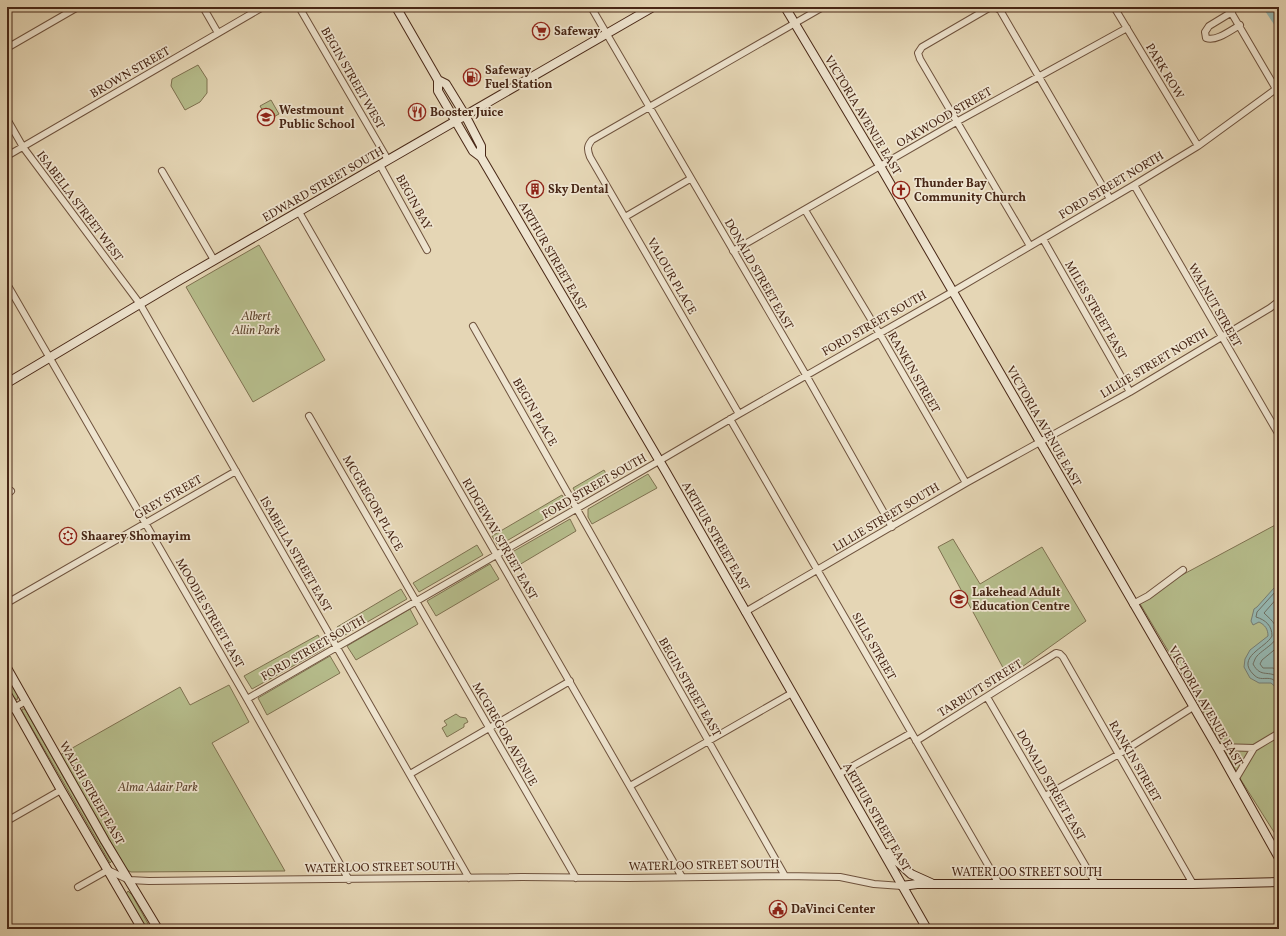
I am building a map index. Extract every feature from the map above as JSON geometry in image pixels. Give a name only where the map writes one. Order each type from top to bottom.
[{"type":"main road","points":[[396,7],[438,80]]},
{"type":"main road","name":"EDWARD STREET SOUTH","points":[[7,383],[214,260],[653,7]]},
{"type":"main road","name":"VICTORIA AVENUE EAST","points":[[785,7],[880,166],[1039,443],[1217,748],[1279,858]]},
{"type":"main road","name":"ARTHUR STREET EAST","points":[[481,157],[481,146],[465,116],[446,84],[438,80],[438,91],[473,151],[481,157],[659,461],[927,929]]},
{"type":"main road","name":"WALSH STREET EAST","points":[[7,668],[158,929]]},
{"type":"main road","name":"WALSH STREET EAST","points":[[7,694],[142,929]]},
{"type":"main road","points":[[1265,833],[1279,846]]},
{"type":"main road","points":[[877,840],[895,861],[910,874],[934,884]]},
{"type":"main road","name":"WATERLOO STREET SOUTH","points":[[902,886],[934,884],[1193,884],[1279,882]]},
{"type":"street","points":[[7,48],[78,7]]},
{"type":"street","points":[[202,7],[218,33]]},
{"type":"street","name":"BROWN STREET","points":[[7,156],[264,7]]},
{"type":"street","name":"BEGIN STREET WEST","points":[[299,7],[388,160]]},
{"type":"street","name":"DONALD STREET EAST","points":[[591,7],[690,179],[806,375],[892,527]]},
{"type":"street","points":[[648,107],[823,7]]},
{"type":"street","points":[[1030,246],[958,121],[920,60],[918,53],[922,47],[989,8],[993,7],[1000,10],[1110,199]]},
{"type":"street","name":"PARK ROW","points":[[1114,7],[1198,146]]},
{"type":"street","points":[[1230,10],[1240,25],[1216,38],[1209,40],[1206,38],[1205,32],[1209,26],[1230,10]]},
{"type":"street","name":"FORD STREET NORTH","points":[[952,292],[1198,146],[1276,89],[1240,25]]},
{"type":"street","name":"OAKWOOD STREET","points":[[733,251],[958,121],[1126,28]]},
{"type":"street","name":"VALOUR PLACE","points":[[648,107],[592,140],[587,149],[590,157],[739,414]]},
{"type":"street","name":"ISABELLA STREET WEST","points":[[7,119],[22,147],[140,304]]},
{"type":"street","name":"BEGIN BAY","points":[[380,165],[427,250]]},
{"type":"street","points":[[162,171],[214,260]]},
{"type":"street","points":[[625,217],[690,179]]},
{"type":"street","name":"WALNUT STREET","points":[[1134,185],[1279,435]]},
{"type":"street","name":"RANKIN STREET","points":[[804,210],[966,483]]},
{"type":"street","name":"RIDGEWAY STREET EAST","points":[[299,212],[682,877]]},
{"type":"street","name":"MILES STREET EAST","points":[[1043,238],[1130,392]]},
{"type":"street","name":"MOODIE STREET EAST","points":[[7,284],[247,699],[349,880]]},
{"type":"street","name":"FORD STREET SOUTH","points":[[247,699],[952,292]]},
{"type":"street","name":"LILLIE STREET NORTH","points":[[1039,443],[1130,392],[1221,336],[1270,308],[1279,301]]},
{"type":"street","name":"ISABELLA STREET EAST","points":[[140,304],[469,878]]},
{"type":"street","name":"BEGIN PLACE","points":[[473,326],[577,508]]},
{"type":"street","name":"MCGREGOR PLACE","points":[[309,416],[417,600]]},
{"type":"street","name":"SILLS STREET","points":[[730,419],[999,884]]},
{"type":"street","name":"LILLIE STREET SOUTH","points":[[746,612],[966,483],[1039,443]]},
{"type":"street","name":"GREY STREET","points":[[7,602],[236,471]]},
{"type":"street","name":"BEGIN STREET EAST","points":[[577,508],[582,520],[785,876]]},
{"type":"street","points":[[1133,604],[1148,596],[1183,570]]},
{"type":"street","name":"MCGREGOR AVENUE","points":[[417,600],[489,729],[576,878]]},
{"type":"street","name":"RANKIN STREET","points":[[1056,653],[1060,654],[1062,657],[1193,884]]},
{"type":"street","name":"TARBUTT STREET","points":[[916,741],[1056,653]]},
{"type":"street","points":[[410,774],[570,681]]},
{"type":"street","points":[[630,786],[792,693]]},
{"type":"street","name":"DONALD STREET EAST","points":[[987,697],[1096,884]]},
{"type":"street","points":[[7,712],[26,701]]},
{"type":"street","points":[[1045,796],[1119,754],[1193,707]]},
{"type":"street","points":[[839,774],[911,733]]},
{"type":"street","points":[[1235,780],[1254,748],[1279,733]]},
{"type":"street","points":[[1217,748],[1254,748]]},
{"type":"street","points":[[7,821],[61,790]]},
{"type":"street","points":[[78,887],[108,870],[129,880]]},
{"type":"street","name":"WATERLOO STREET SOUTH","points":[[129,880],[349,880],[785,876],[840,877],[874,884],[902,886]]},
{"type":"green space","points":[[198,65],[207,79],[207,93],[200,102],[185,110],[171,86],[172,79]]},
{"type":"green space","points":[[271,100],[279,114],[268,120],[260,106]]},
{"type":"green space","name":"Albert Allin Park","points":[[259,245],[325,360],[253,402],[186,287]]},
{"type":"green space","points":[[604,470],[610,481],[579,499],[573,488]]},
{"type":"green space","points":[[648,474],[657,488],[592,524],[588,517],[588,509]]},
{"type":"green space","points":[[562,495],[568,505],[498,546],[492,536]]},
{"type":"green space","points":[[570,519],[576,531],[514,568],[507,555]]},
{"type":"green space","points":[[1279,523],[1279,840],[1241,780],[1189,686],[1139,602],[1182,575]]},
{"type":"green space","points":[[953,539],[980,584],[1042,547],[1086,621],[1008,677],[938,547]]},
{"type":"green space","points":[[477,545],[483,555],[419,592],[413,583]]},
{"type":"green space","points":[[490,564],[499,579],[436,616],[427,601]]},
{"type":"green space","points":[[401,589],[407,599],[343,636],[337,627]]},
{"type":"green space","points":[[410,609],[418,624],[356,660],[347,646]]},
{"type":"green space","points":[[318,635],[325,648],[252,689],[244,676]]},
{"type":"green space","points":[[330,656],[340,673],[267,715],[258,698]]},
{"type":"green space","points":[[7,677],[18,696],[17,700],[9,689]]},
{"type":"green space","name":"Alma Adair Park","points":[[229,685],[249,722],[212,743],[285,871],[131,872],[127,870],[60,755],[180,687],[190,705]]},
{"type":"green space","points":[[22,709],[25,709],[112,861],[110,863],[22,711]]},
{"type":"green space","points":[[456,714],[460,717],[466,718],[468,722],[464,724],[464,727],[447,737],[442,728],[447,725],[444,721]]},
{"type":"green space","points":[[128,891],[132,895],[151,929],[146,929],[126,894]]},
{"type":"water","points":[[1279,587],[1279,690],[1271,683],[1259,683],[1250,678],[1244,667],[1245,659],[1250,650],[1268,636],[1267,629],[1263,624],[1259,622],[1253,625],[1251,621],[1254,609],[1274,588]]},
{"type":"waterway","points":[[1269,7],[1279,22]]},
{"type":"place","name":"Safeway","points":[[541,31]]},
{"type":"place","name":"Safeway Fuel Station","points":[[472,77]]},
{"type":"place","name":"Booster Juice","points":[[417,112]]},
{"type":"place","name":"Westmount Public School","points":[[266,117]]},
{"type":"place","name":"Sky Dental","points":[[535,189]]},
{"type":"place","name":"Thunder Bay Community Church","points":[[901,190]]},
{"type":"place","name":"Shaarey Shomayim","points":[[68,536]]},
{"type":"place","name":"Lakehead Adult Education Centre","points":[[959,599]]},
{"type":"place","name":"DaVinci Center","points":[[778,909]]}]
